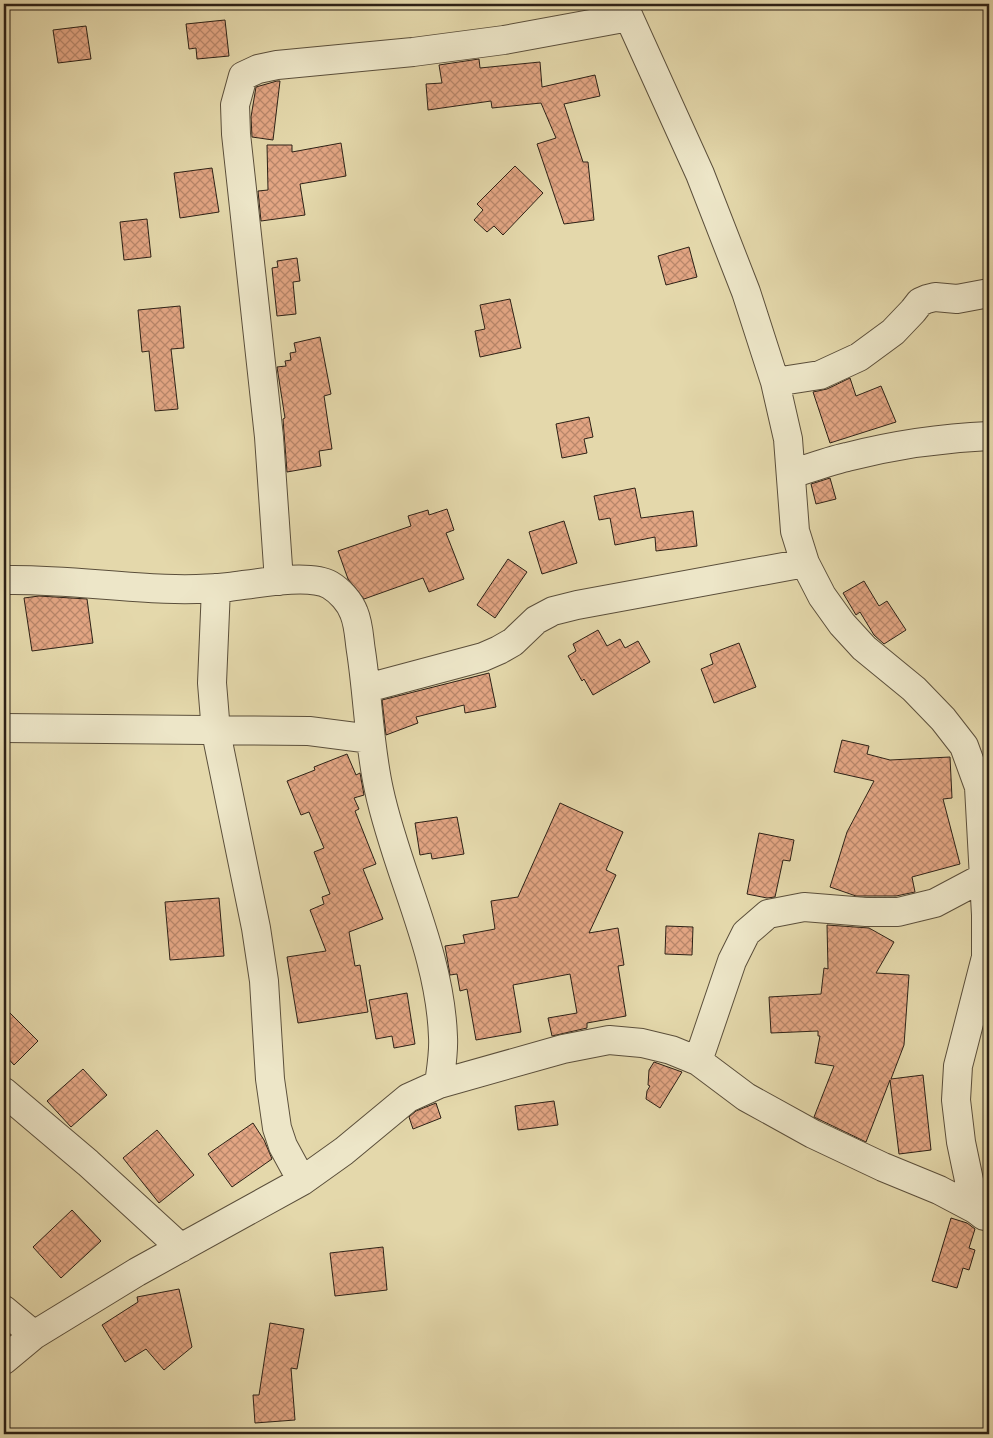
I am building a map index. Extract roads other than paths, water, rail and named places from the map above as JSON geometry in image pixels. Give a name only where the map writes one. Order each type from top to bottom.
[{"type":"street","points":[[279,581],[269,438],[236,134],[235,105],[243,76],[258,69],[277,65],[440,49],[504,40],[626,11],[700,174],[746,292],[775,382],[788,439],[795,531],[805,563],[822,596],[842,624],[864,648],[914,689],[964,746],[979,787],[986,915],[986,957],[958,1066],[956,1100],[961,1142],[982,1214]]},
{"type":"street","points":[[775,382],[820,375],[859,357],[893,332],[920,302],[927,299],[934,297],[957,299],[989,293]]},
{"type":"street","points":[[792,474],[845,457],[897,445],[945,438],[989,436]]},
{"type":"street","points":[[367,688],[483,657],[513,642],[536,620],[553,612],[577,605],[805,563]]},
{"type":"street","points":[[4,580],[62,581],[126,588],[162,589],[216,588],[279,581],[317,580],[329,584],[342,594],[354,613],[367,688],[371,739],[379,790],[431,960],[443,1038],[439,1084]]},
{"type":"street","points":[[216,588],[212,683],[216,732],[256,928],[264,981],[270,1079],[277,1128],[283,1146],[302,1181]]},
{"type":"street","points":[[4,728],[216,732],[309,731],[371,739]]},
{"type":"street","points":[[698,1061],[732,962],[746,933],[768,914],[804,907],[866,912],[898,912],[935,903],[984,877]]},
{"type":"street","points":[[4,1360],[34,1335],[137,1272],[302,1181],[344,1151],[408,1098],[439,1084],[563,1049],[609,1040],[661,1047],[698,1061],[746,1097],[813,1134],[883,1167],[939,1190],[982,1214]]},
{"type":"street","points":[[4,1092],[88,1163],[181,1248]]},
{"type":"street","points":[[4,1310],[34,1335]]}]
